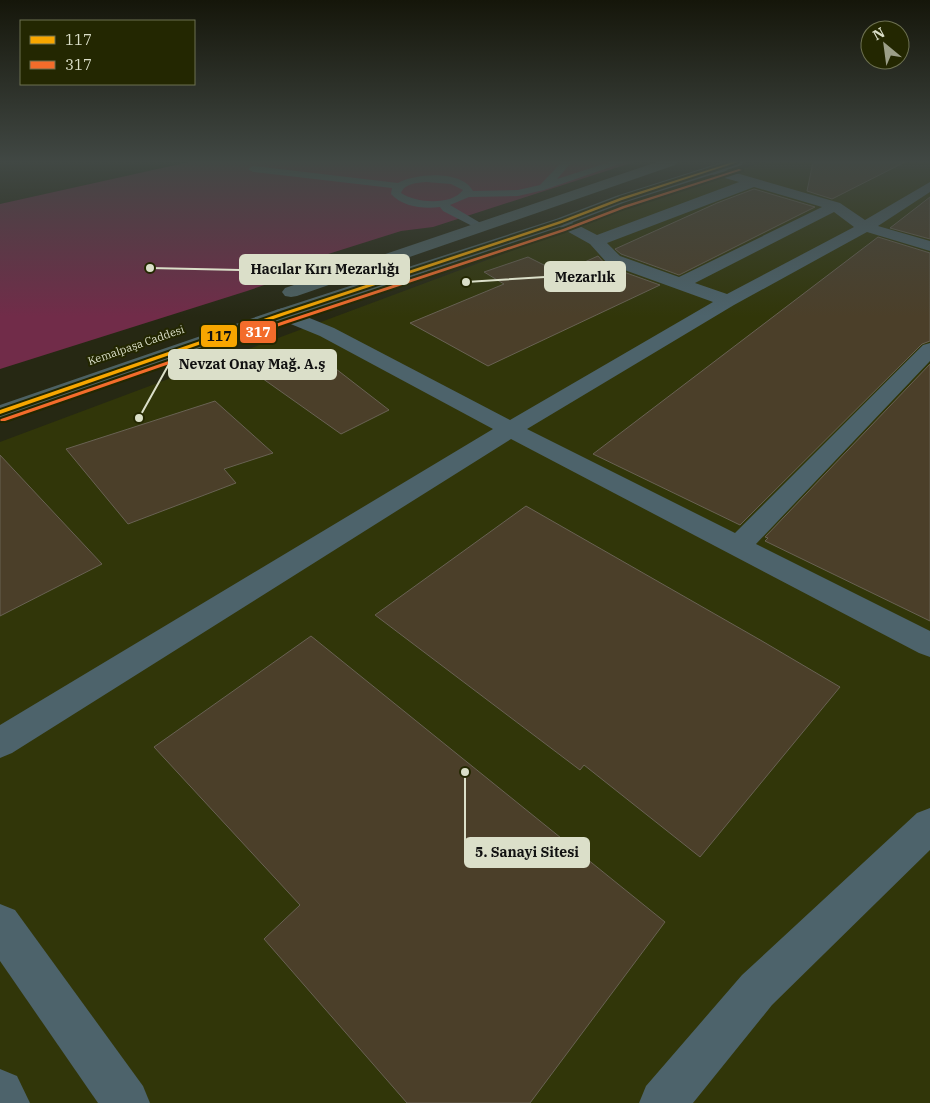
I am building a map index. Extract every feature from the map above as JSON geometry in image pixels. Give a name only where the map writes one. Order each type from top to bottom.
[{"type":"main road","name":"Kemalpaşa Caddesi","points":[[0,412],[520,213]]},
{"type":"main road","name":"Kemalpaşa Caddesi","points":[[278,306],[561,222],[583,213]]},
{"type":"street","points":[[637,213],[645,221]]},
{"type":"street","points":[[596,241],[665,213]]},
{"type":"street","points":[[680,284],[820,213]]},
{"type":"street","points":[[846,213],[865,227],[930,246]]},
{"type":"street","points":[[0,743],[510,429],[728,301],[886,213]]},
{"type":"street","points":[[561,222],[596,241],[614,260],[728,301]]},
{"type":"street","points":[[278,306],[510,429],[930,645]]},
{"type":"street","points":[[737,547],[930,349]]},
{"type":"street","points":[[663,1103],[757,990],[930,825]]},
{"type":"street","points":[[0,925],[126,1103]]},
{"type":"street","points":[[0,1093],[6,1103]]},
{"type":"lane","points":[[454,213],[480,227]]},
{"type":"shaded area","points":[[0,213],[475,213],[433,227],[401,231],[306,261],[296,274],[0,369]]},
{"type":"shaded area","points":[[612,213],[930,213],[930,1103],[0,1103],[0,442]]},
{"type":"building","points":[[694,213],[802,213],[679,275],[621,254],[615,249]]},
{"type":"building","points":[[909,213],[930,213],[930,239],[890,228]]},
{"type":"building","points":[[878,237],[930,253],[930,341],[922,344],[740,525],[593,454]]},
{"type":"building","points":[[598,256],[607,266],[660,285],[488,366],[410,323],[504,284],[484,272],[528,257],[560,273]]},
{"type":"building","points":[[318,355],[389,410],[341,434],[259,376]]},
{"type":"building","points":[[930,364],[930,621],[765,541],[768,538],[765,537]]},
{"type":"building","points":[[215,401],[273,453],[224,469],[236,483],[128,524],[66,449]]},
{"type":"building","points":[[0,455],[102,564],[0,616]]},
{"type":"building","points":[[526,506],[840,687],[700,857],[584,765],[580,770],[375,615]]},
{"type":"building","points":[[311,636],[665,922],[530,1103],[407,1103],[264,939],[300,905],[154,747]]},
{"type":"transit line","name":"117","points":[[0,412],[283,314],[583,213]]},
{"type":"transit line","name":"317","points":[[3,420],[286,322],[564,230],[607,213]]},
{"type":"place","name":"Hacılar Kırı Mezarlığı","points":[[150,268]]},
{"type":"place","name":"Mezarlık","points":[[466,282]]},
{"type":"place","name":"Nevzat Onay Mağ. A.ş","points":[[139,418]]},
{"type":"place","name":"5. Sanayi Sitesi","points":[[465,772]]}]
